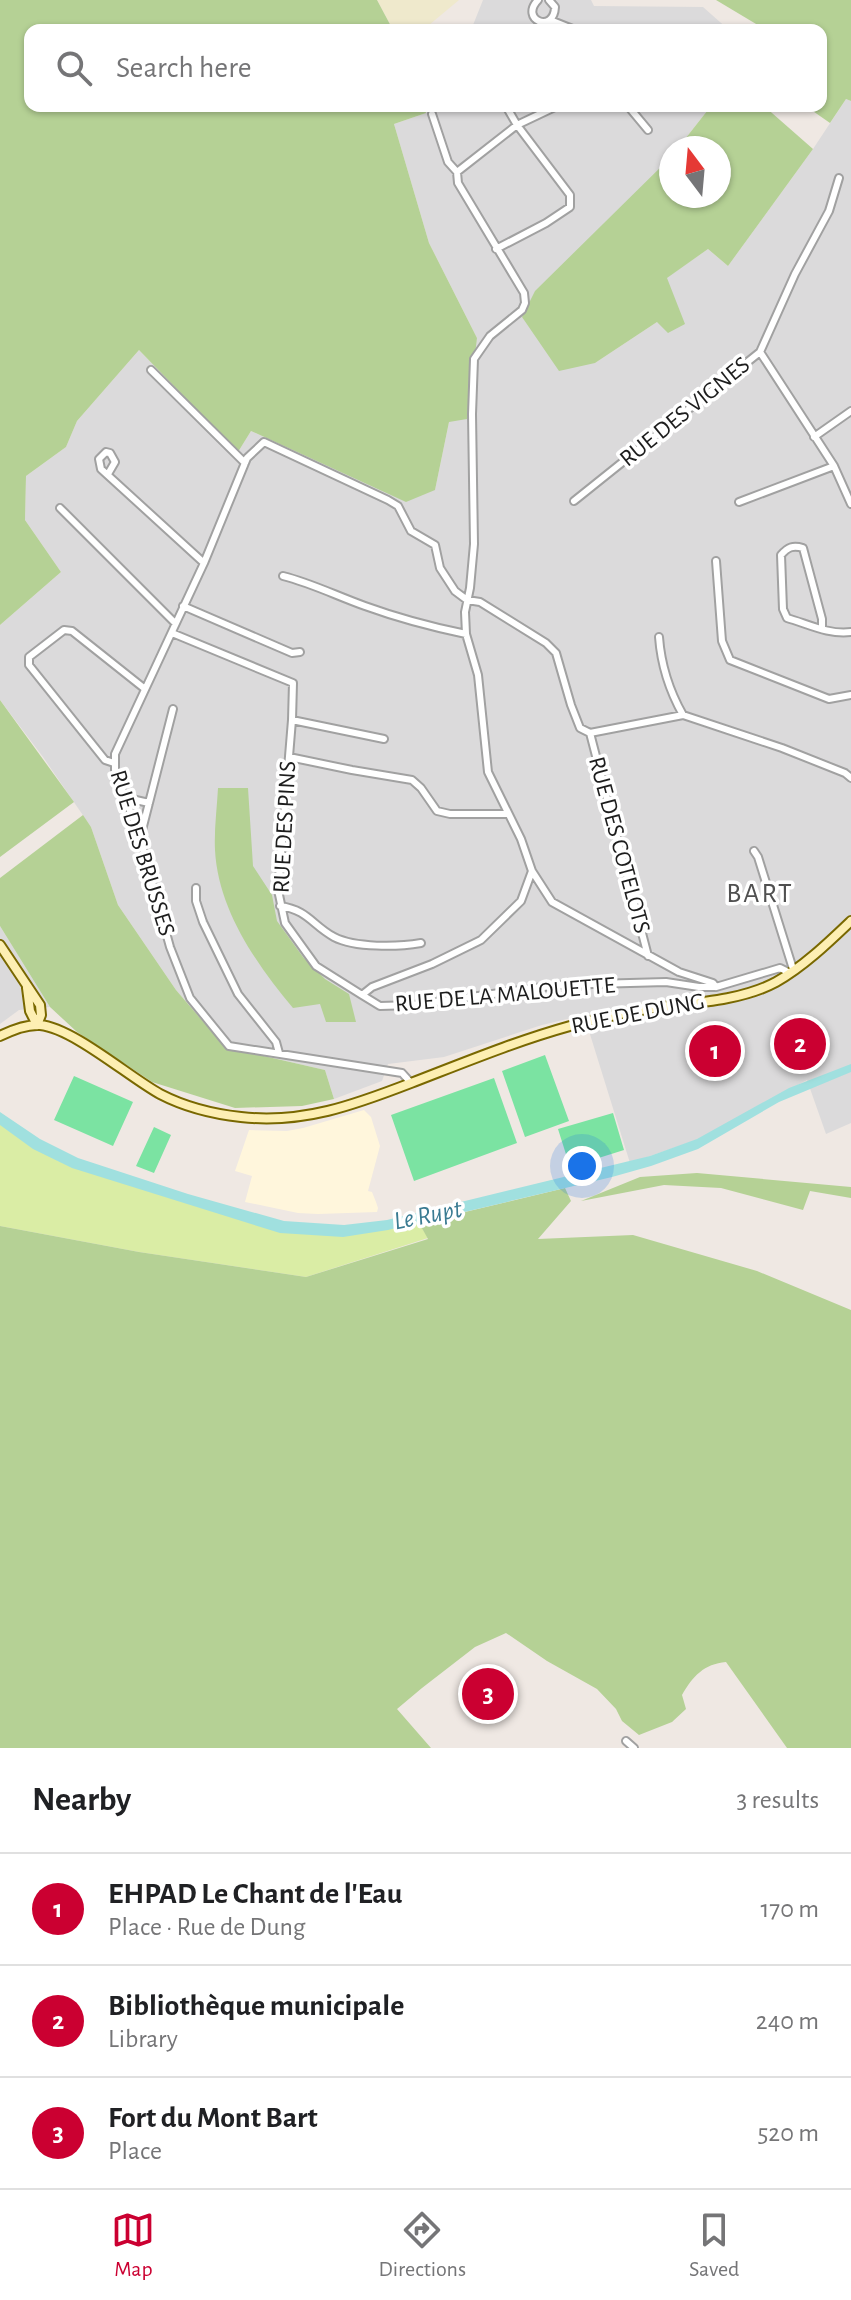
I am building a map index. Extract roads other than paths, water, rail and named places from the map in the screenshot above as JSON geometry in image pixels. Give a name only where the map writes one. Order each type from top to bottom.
[{"type":"main road","name":"RUE DE DUNG","points":[[37,1025],[73,1038],[160,1094],[188,1106],[217,1114],[276,1118],[304,1116],[371,1099],[566,1027],[647,1009],[733,997],[776,982],[851,921]]},
{"type":"main road","points":[[0,945],[24,982],[30,996],[32,1019],[37,1025],[0,1036]]},
{"type":"street","points":[[538,0],[532,10],[534,17],[539,21],[550,20],[560,24]]},
{"type":"street","points":[[549,0],[555,10],[550,20]]},
{"type":"street","points":[[496,249],[570,207],[570,195],[509,112]]},
{"type":"street","points":[[457,172],[517,125],[544,112]]},
{"type":"street","points":[[633,112],[648,130]]},
{"type":"street","points":[[432,114],[448,162],[457,172],[458,183],[517,280],[525,303],[522,310],[490,336],[474,359],[474,544],[466,634],[478,675],[488,772],[521,839],[532,871],[552,902],[648,956],[716,987]]},
{"type":"street","name":"RUE DES VIGNES","points":[[574,501],[760,352],[795,274],[829,211],[839,178]]},
{"type":"street","points":[[760,352],[834,466],[851,504]]},
{"type":"street","points":[[151,370],[245,463]]},
{"type":"street","points":[[814,437],[851,411]]},
{"type":"street","name":"RUE DES BRUSSES","points":[[411,1083],[402,1073],[229,1046],[190,998],[170,947],[140,838],[114,763],[115,754],[204,563],[247,458],[264,442],[398,506],[411,531],[435,545],[440,568],[455,591],[467,600]]},
{"type":"street","points":[[739,502],[834,466]]},
{"type":"street","points":[[108,474],[204,563]]},
{"type":"street","points":[[60,508],[175,623]]},
{"type":"street","points":[[822,629],[803,548],[795,545],[786,548],[781,555],[783,609],[787,618],[837,634],[851,632]]},
{"type":"street","points":[[716,561],[722,641],[730,660],[829,699],[851,695]]},
{"type":"street","points":[[283,576],[379,610],[466,634]]},
{"type":"street","name":"RUE DES COTELOTS","points":[[467,600],[480,602],[546,643],[556,653],[580,728],[590,733],[648,956]]},
{"type":"street","points":[[183,606],[292,653],[300,652]]},
{"type":"street","points":[[114,763],[105,760],[29,665],[29,657],[64,630],[72,631],[145,689]]},
{"type":"street","name":"RUE DES PINS","points":[[172,633],[293,683],[278,890],[280,906],[285,923],[316,966],[362,995]]},
{"type":"street","points":[[659,637],[661,658],[683,715]]},
{"type":"street","points":[[140,838],[173,709]]},
{"type":"street","points":[[590,733],[683,715],[782,748],[851,778]]},
{"type":"street","points":[[292,720],[384,739]]},
{"type":"street","points":[[289,757],[412,780],[437,811],[450,814],[508,814]]},
{"type":"street","points":[[127,798],[149,803]]},
{"type":"street","points":[[754,851],[791,971]]},
{"type":"street","name":"RUE DE LA MALOUETTE","points":[[532,871],[521,901],[481,940],[432,964],[372,987],[362,995],[380,1006],[413,1005],[558,985],[666,982],[716,987],[780,968],[791,971]]},
{"type":"street","points":[[196,888],[196,901],[203,922],[238,994],[276,1042],[279,1053]]},
{"type":"street","points":[[280,906],[296,908],[335,938],[398,947],[421,943]]},
{"type":"street","points":[[626,1741],[634,1748]]},
{"type":"water","name":"Le Rupt","points":[[851,1064],[851,1072],[779,1102],[698,1149],[651,1166],[388,1230],[343,1237],[280,1233],[72,1168],[33,1149],[0,1125],[0,1112],[40,1139],[78,1158],[188,1194],[284,1221],[344,1225],[387,1220],[650,1156],[697,1139],[789,1088]]},
{"type":"place","name":"Bibliothèque municipale","points":[[800,1044]]},
{"type":"place","name":"EHPAD Le Chant de l'Eau","points":[[715,1051]]},
{"type":"place","name":"Fort du Mont Bart","points":[[488,1694]]},
{"type":"district","name":"BART","points":[[760,894]]}]
